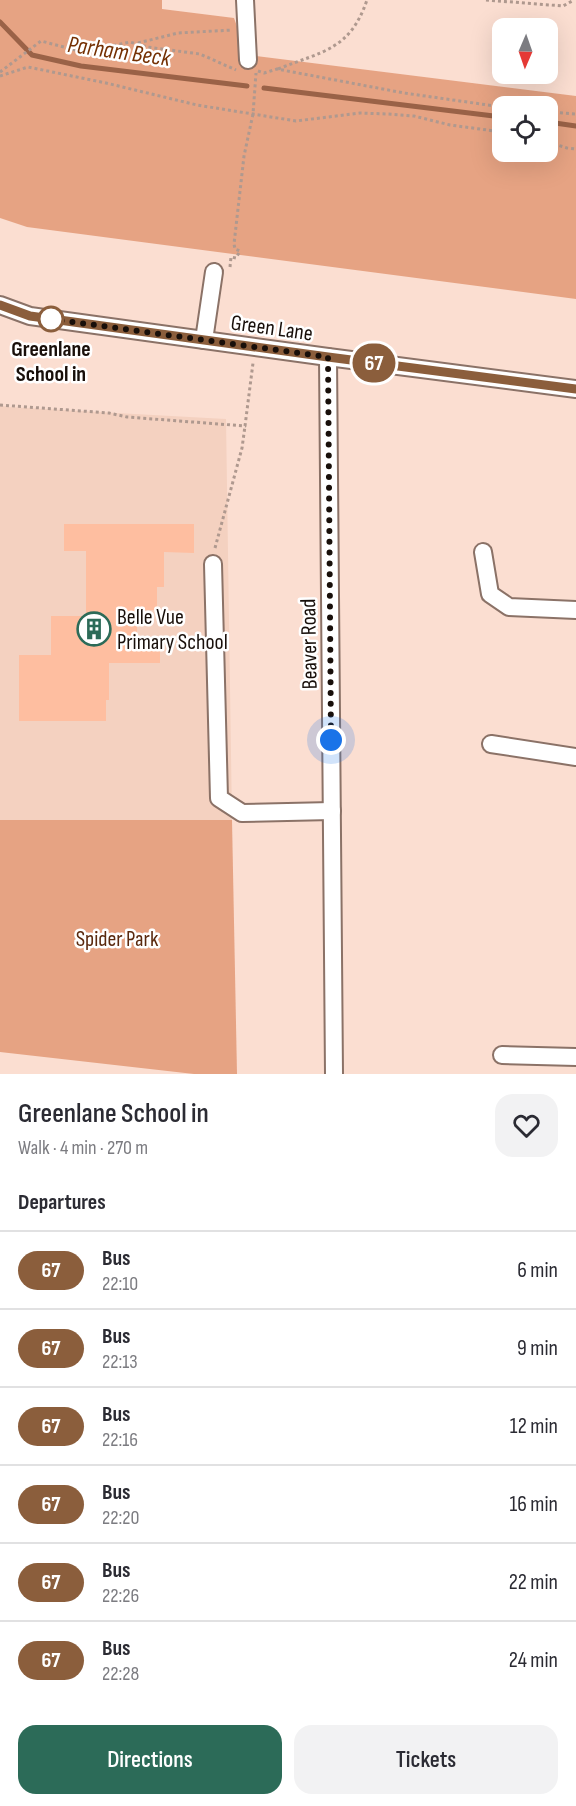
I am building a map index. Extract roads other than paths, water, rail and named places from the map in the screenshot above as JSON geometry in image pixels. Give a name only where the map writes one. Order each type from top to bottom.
[{"type":"street","points":[[245,0],[246,27],[252,65]]},
{"type":"street","points":[[204,340],[222,271]]},
{"type":"street","name":"Green Lane","points":[[0,305],[30,316],[576,389]]},
{"type":"street","name":"Beaver Road","points":[[328,357],[334,1074]]},
{"type":"street","points":[[483,552],[490,594],[509,607],[576,610]]},
{"type":"street","points":[[213,564],[219,798],[242,813],[332,811]]},
{"type":"street","points":[[491,744],[576,757]]},
{"type":"street","points":[[502,1055],[576,1057]]},
{"type":"waterway","name":"Parham Beck","points":[[0,22],[32,55],[81,66],[247,86]]},
{"type":"waterway","name":"Parham Beck","points":[[264,88],[492,116]]},
{"type":"waterway","name":"Parham Beck","points":[[558,123],[576,126]]},
{"type":"place","name":"Greenlane School in","points":[[51,319]]},
{"type":"place","name":"Belle Vue Primary School","points":[[94,629]]},
{"type":"park label","name":"Spider Park","points":[[117,938]]}]
